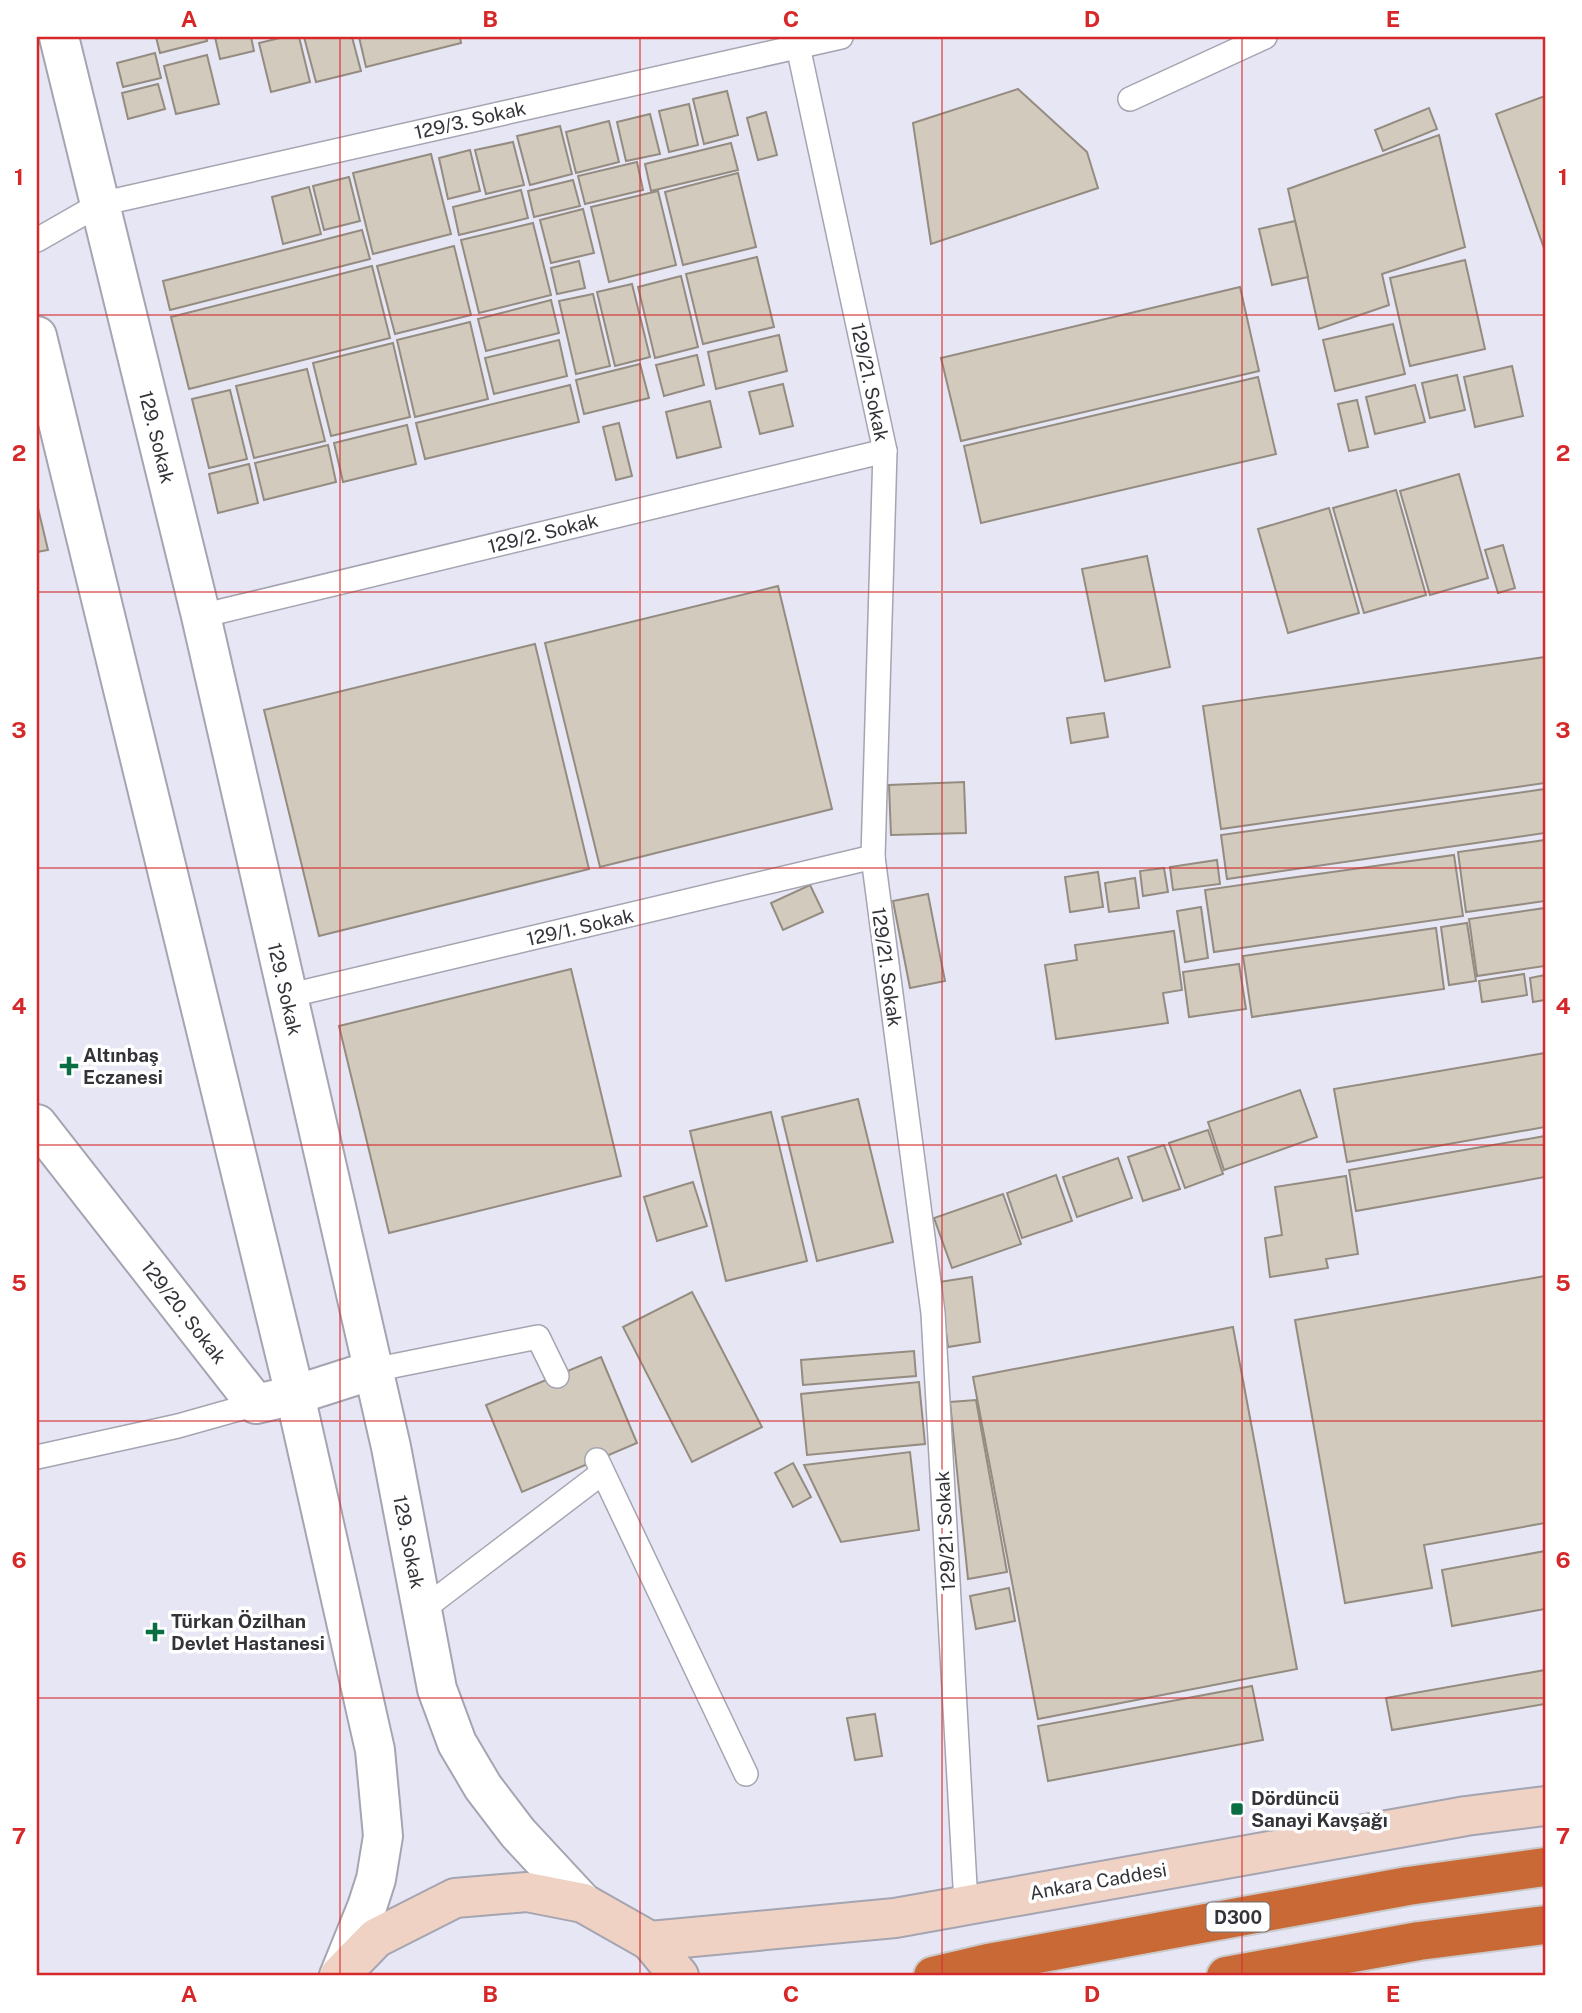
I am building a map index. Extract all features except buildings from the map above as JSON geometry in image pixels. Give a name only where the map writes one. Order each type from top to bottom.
[{"type":"highway","name":"D300","points":[[933,1976],[988,1963],[1408,1886],[1545,1867]]},
{"type":"highway","points":[[1226,1976],[1419,1941],[1545,1925]]},
{"type":"main road","name":"Ankara Caddesi","points":[[650,1941],[895,1918],[1466,1816],[1545,1806]]},
{"type":"main road","points":[[339,1976],[376,1938],[455,1898],[527,1892],[583,1903],[650,1941],[680,1976]]},
{"type":"street","name":"129. Sokak","points":[[59,37],[201,616],[391,1447],[437,1689],[457,1743],[482,1787],[511,1824],[583,1903]]},
{"type":"street","points":[[37,336],[295,1395],[375,1750],[383,1836],[376,1879],[339,1976]]},
{"type":"street","name":"129/20. Sokak","points":[[37,1124],[256,1404]]},
{"type":"street","points":[[256,1404],[295,1395],[373,1370]]},
{"type":"lane","name":"129/3. Sokak","points":[[37,240],[100,204],[797,41],[841,37]]},
{"type":"lane","points":[[1130,99],[1265,37]]},
{"type":"lane","name":"129/21. Sokak","points":[[797,41],[885,450],[873,858],[933,1313],[966,1904]]},
{"type":"lane","name":"129/2. Sokak","points":[[201,616],[885,450]]},
{"type":"lane","name":"129/1. Sokak","points":[[286,996],[873,858]]},
{"type":"lane","points":[[373,1370],[538,1336],[557,1376]]},
{"type":"lane","points":[[37,1457],[178,1426],[256,1404]]},
{"type":"lane","points":[[422,1610],[600,1466],[746,1774]]},
{"type":"place","name":"Altınbaş Eczanesi","points":[[69,1066]]},
{"type":"place","name":"Türkan Özilhan Devlet Hastanesi","points":[[155,1632]]},
{"type":"place","name":"Dördüncü Sanayi Kavşağı","points":[[1237,1809]]}]
